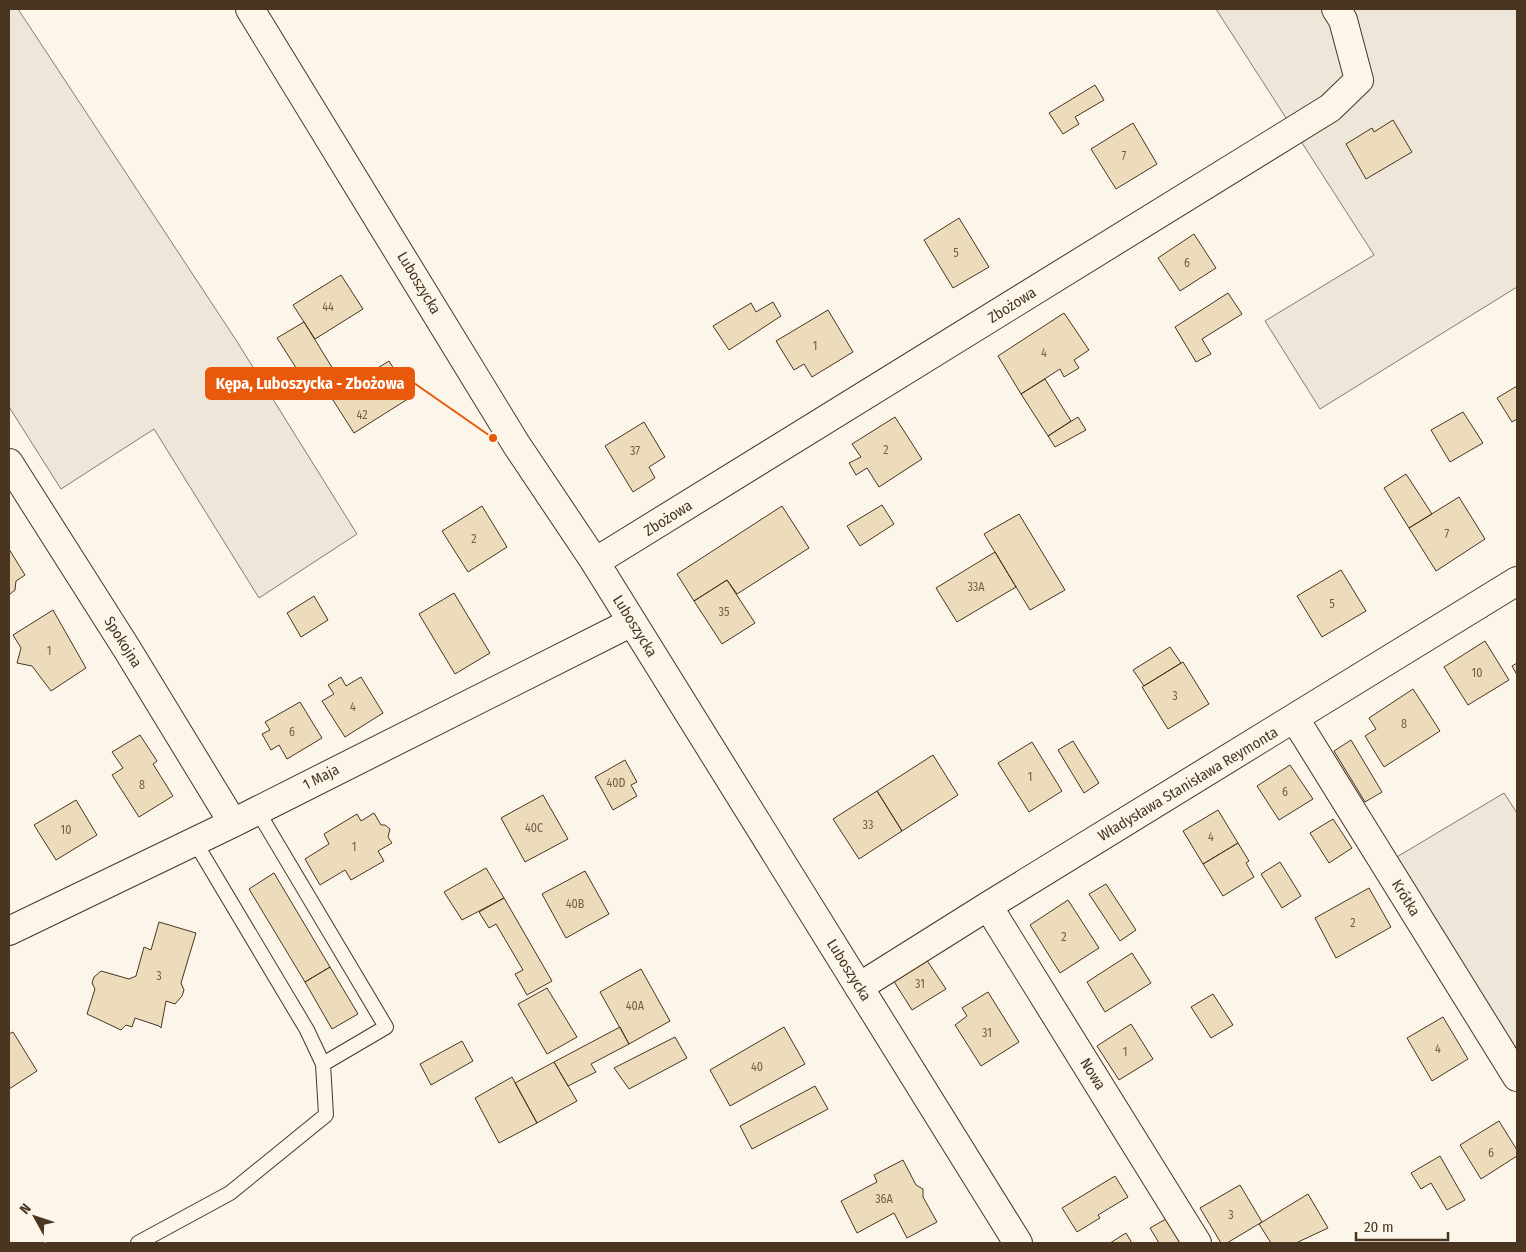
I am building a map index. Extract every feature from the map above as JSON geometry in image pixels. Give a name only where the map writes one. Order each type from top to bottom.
[{"type":"street","name":"Luboszycka","points":[[250,9],[516,444],[595,562],[1018,1243]]},
{"type":"street","name":"Zbożowa","points":[[595,562],[1330,108],[1359,80],[1343,20],[1336,9]]},
{"type":"street","name":"Spokojna","points":[[9,463],[127,649],[233,823]]},
{"type":"street","name":"Władysława Stanisława Reymonta","points":[[860,987],[988,906],[1517,581]]},
{"type":"street","name":"1 Maja","points":[[9,931],[195,842],[632,622]]},
{"type":"street","name":"Krótka","points":[[1295,719],[1517,1077]]},
{"type":"street","name":"Nowa","points":[[988,906],[1197,1243]]},
{"type":"lane","points":[[257,810],[386,1027],[323,1064]]},
{"type":"lane","points":[[138,1243],[230,1194],[326,1115],[323,1064],[307,1030],[195,842]]},
{"type":"shaded area","points":[[9,9],[18,9],[236,340],[357,534],[259,598],[154,429],[61,489],[9,407]]},
{"type":"shaded area","points":[[1216,9],[1517,9],[1517,287],[1320,409],[1265,321],[1374,255]]},
{"type":"shaded area","points":[[1504,793],[1517,813],[1517,1077],[1385,864]]},
{"type":"building","points":[[1095,85],[1104,100],[1075,117],[1079,124],[1063,134],[1049,113]]},
{"type":"building","points":[[1393,120],[1412,152],[1366,179],[1346,144],[1372,128],[1374,132]]},
{"type":"building","points":[[1133,123],[1157,164],[1116,189],[1091,149]]},
{"type":"building","points":[[959,218],[989,267],[953,288],[924,240]]},
{"type":"building","points":[[1194,234],[1216,268],[1180,291],[1158,258]]},
{"type":"building","points":[[341,275],[363,309],[315,339],[293,305]]},
{"type":"building","points":[[1228,293],[1242,314],[1202,339],[1211,354],[1196,362],[1175,327]]},
{"type":"building","points":[[773,302],[781,316],[729,350],[713,326],[751,303],[756,312]]},
{"type":"building","points":[[828,310],[853,352],[812,377],[804,364],[794,370],[776,341]]},
{"type":"building","points":[[1064,313],[1089,350],[1074,360],[1079,368],[1064,377],[1060,369],[1021,394],[998,356]]},
{"type":"building","points":[[304,322],[333,369],[307,385],[277,338]]},
{"type":"building","points":[[389,361],[411,397],[354,433],[331,397]]},
{"type":"building","points":[[1045,379],[1071,421],[1048,436],[1021,394]]},
{"type":"building","points":[[1517,386],[1517,419],[1512,422],[1497,398]]},
{"type":"building","points":[[1463,412],[1483,443],[1450,462],[1431,430]]},
{"type":"building","points":[[895,417],[922,459],[879,487],[867,468],[856,475],[849,463],[861,457],[852,444]]},
{"type":"building","points":[[1078,417],[1086,430],[1055,447],[1048,436]]},
{"type":"building","points":[[644,422],[665,457],[649,467],[655,478],[633,492],[605,446]]},
{"type":"building","points":[[1406,474],[1432,514],[1409,528],[1384,488]]},
{"type":"building","points":[[1459,497],[1485,539],[1436,571],[1409,528]]},
{"type":"building","points":[[882,505],[894,524],[860,546],[847,526]]},
{"type":"building","points":[[482,506],[507,547],[468,572],[442,531]]},
{"type":"building","points":[[782,506],[809,548],[737,594],[727,580],[694,601],[677,574]]},
{"type":"building","points":[[1019,514],[1065,590],[1030,610],[984,534]]},
{"type":"building","points":[[9,549],[25,575],[16,581],[15,590],[9,595]]},
{"type":"building","points":[[995,552],[1016,587],[957,622],[936,588]]},
{"type":"building","points":[[1341,570],[1366,611],[1322,637],[1297,596]]},
{"type":"building","points":[[727,580],[755,623],[722,644],[694,601]]},
{"type":"building","points":[[454,593],[490,653],[455,674],[419,614]]},
{"type":"building","points":[[314,596],[328,620],[301,637],[287,613]]},
{"type":"building","points":[[53,610],[86,668],[51,691],[32,666],[17,663],[21,648],[13,635]]},
{"type":"building","points":[[1485,641],[1509,680],[1468,705],[1444,667]]},
{"type":"building","points":[[1170,647],[1181,663],[1144,686],[1133,670]]},
{"type":"building","points":[[1183,662],[1209,704],[1168,729],[1142,687]]},
{"type":"building","points":[[1517,663],[1517,675],[1512,666]]},
{"type":"building","points":[[341,677],[346,686],[361,677],[383,713],[345,737],[322,701],[334,694],[328,685]]},
{"type":"building","points":[[1413,689],[1440,731],[1384,767],[1365,736],[1376,729],[1369,718]]},
{"type":"building","points":[[300,702],[322,738],[287,759],[279,745],[271,750],[262,734],[270,730],[265,722]]},
{"type":"building","points":[[140,735],[157,761],[153,764],[173,796],[139,817],[112,775],[123,768],[112,752]]},
{"type":"building","points":[[1351,740],[1382,792],[1365,802],[1334,751]]},
{"type":"building","points":[[1073,741],[1099,783],[1084,793],[1058,750]]},
{"type":"building","points":[[1032,742],[1062,791],[1029,812],[998,763]]},
{"type":"building","points":[[933,755],[958,795],[902,831],[877,791]]},
{"type":"building","points":[[625,760],[637,782],[631,785],[637,796],[613,810],[595,777]]},
{"type":"building","points":[[1290,765],[1313,799],[1279,820],[1257,786]]},
{"type":"building","points":[[877,791],[902,831],[859,859],[833,819]]},
{"type":"building","points":[[543,795],[568,839],[525,862],[501,818]]},
{"type":"building","points":[[76,800],[97,835],[56,860],[34,825]]},
{"type":"building","points":[[1218,810],[1238,843],[1203,864],[1183,831]]},
{"type":"building","points":[[374,813],[381,825],[385,825],[390,829],[388,837],[392,843],[378,851],[384,861],[351,880],[345,870],[320,885],[305,859],[329,844],[324,834],[357,814],[361,821]]},
{"type":"building","points":[[1333,819],[1352,848],[1329,863],[1310,833]]},
{"type":"building","points":[[1238,843],[1249,861],[1246,863],[1254,877],[1223,896],[1203,864]]},
{"type":"building","points":[[1280,862],[1301,896],[1282,908],[1261,874]]},
{"type":"building","points":[[486,868],[504,898],[462,920],[444,892]]},
{"type":"building","points":[[585,871],[609,914],[566,938],[542,894]]},
{"type":"building","points":[[274,873],[330,967],[305,982],[249,889]]},
{"type":"building","points":[[1106,884],[1136,930],[1120,941],[1089,894]]},
{"type":"building","points":[[1369,888],[1391,927],[1336,958],[1315,918]]},
{"type":"building","points":[[504,898],[552,981],[527,995],[515,974],[523,970],[496,924],[489,928],[479,912]]},
{"type":"building","points":[[1068,900],[1099,948],[1060,973],[1030,925]]},
{"type":"building","points":[[159,922],[196,933],[181,983],[184,990],[182,996],[175,1004],[166,1001],[161,1028],[135,1018],[132,1027],[126,1025],[121,1030],[87,1014],[95,989],[92,983],[94,977],[101,971],[129,979],[136,976],[144,947],[151,950]]},
{"type":"building","points":[[1132,953],[1151,983],[1105,1012],[1087,982]]},
{"type":"building","points":[[926,959],[946,989],[912,1010],[893,980]]},
{"type":"building","points":[[330,967],[358,1014],[332,1029],[305,982]]},
{"type":"building","points":[[641,969],[670,1021],[629,1044],[600,992]]},
{"type":"building","points":[[547,988],[577,1037],[547,1054],[518,1004]]},
{"type":"building","points":[[988,992],[1019,1042],[981,1066],[955,1025],[967,1016],[962,1008]]},
{"type":"building","points":[[1213,994],[1233,1025],[1211,1038],[1191,1007]]},
{"type":"building","points":[[1443,1017],[1468,1059],[1432,1081],[1407,1038]]},
{"type":"building","points":[[1131,1024],[1153,1059],[1119,1080],[1097,1046]]},
{"type":"building","points":[[620,1027],[629,1044],[591,1064],[596,1072],[568,1086],[554,1062]]},
{"type":"building","points":[[784,1027],[805,1064],[730,1106],[710,1070]]},
{"type":"building","points":[[13,1032],[37,1071],[9,1089],[9,1034]]},
{"type":"building","points":[[675,1037],[687,1058],[629,1089],[614,1068]]},
{"type":"building","points":[[462,1041],[473,1061],[431,1085],[420,1064]]},
{"type":"building","points":[[554,1062],[577,1101],[537,1123],[515,1083]]},
{"type":"building","points":[[512,1077],[537,1123],[499,1143],[475,1098]]},
{"type":"building","points":[[815,1086],[828,1109],[752,1149],[740,1126]]},
{"type":"building","points":[[1499,1121],[1517,1150],[1517,1156],[1481,1179],[1460,1145]]},
{"type":"building","points":[[1440,1156],[1465,1200],[1447,1210],[1431,1183],[1421,1189],[1411,1173]]},
{"type":"building","points":[[903,1160],[916,1185],[923,1189],[923,1197],[937,1222],[907,1238],[894,1213],[857,1233],[841,1201],[877,1182],[874,1175]]},
{"type":"building","points":[[1115,1176],[1128,1197],[1098,1215],[1100,1218],[1077,1232],[1062,1208]]},
{"type":"building","points":[[1240,1185],[1262,1222],[1227,1243],[1221,1243],[1200,1208]]},
{"type":"building","points":[[1308,1194],[1328,1228],[1296,1243],[1271,1243],[1259,1224]]},
{"type":"building","points":[[1166,1219],[1181,1243],[1159,1243],[1150,1228]]},
{"type":"building","points":[[1126,1233],[1132,1243],[1110,1243]]},
{"type":"place","name":"Kępa, Luboszycka - Zbożowa","points":[[493,438]]}]
